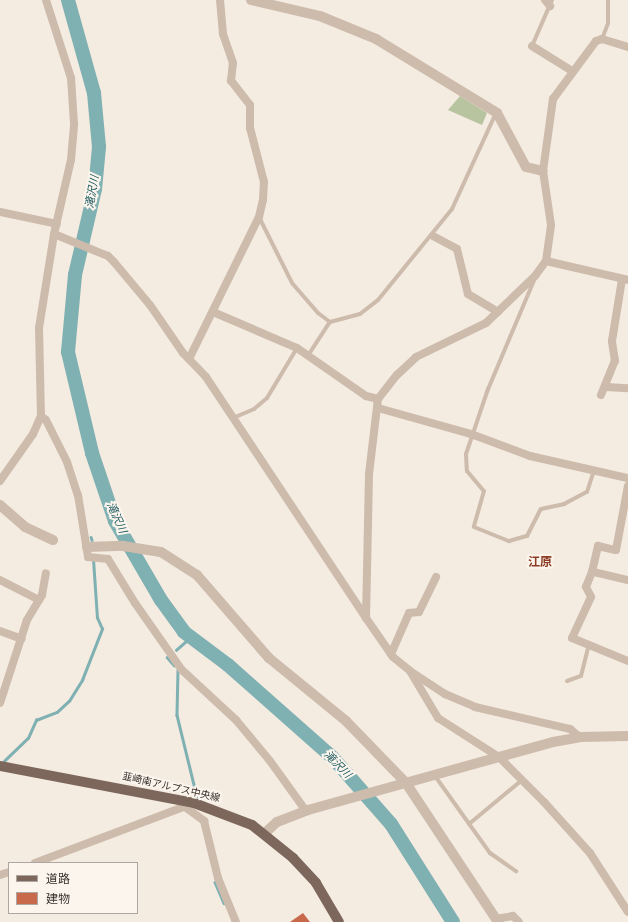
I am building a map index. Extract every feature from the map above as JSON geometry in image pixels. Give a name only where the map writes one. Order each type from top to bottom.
[{"type":"main road","name":"韮崎南アルプス中央線","points":[[2,769],[217,810],[265,833],[316,883],[339,922]]},
{"type":"street","points":[[0,481],[33,434],[41,416],[39,328],[74,124],[71,78],[46,0]]},
{"type":"street","points":[[189,359],[259,217],[264,182],[250,128],[250,105],[231,81],[233,63],[223,34],[220,0]]},
{"type":"street","points":[[252,0],[320,16],[355,29],[497,113],[526,167],[543,171]]},
{"type":"street","points":[[366,618],[369,474],[378,399],[396,374],[416,356],[476,329],[498,312],[535,276],[546,261],[551,215],[543,171],[553,99],[572,71],[596,41],[602,39],[628,48]]},
{"type":"street","points":[[532,46],[572,71]]},
{"type":"street","points":[[0,212],[57,224]]},
{"type":"street","points":[[56,235],[101,253],[114,262],[150,305],[189,359],[206,377],[391,654],[410,671],[445,694],[475,707],[570,729],[580,737]]},
{"type":"street","points":[[433,236],[457,249],[468,294],[498,312]]},
{"type":"street","points":[[546,261],[625,280],[612,341],[615,361],[606,387],[601,394]]},
{"type":"street","points":[[213,312],[309,354],[366,396],[378,399]]},
{"type":"street","points":[[606,387],[628,388]]},
{"type":"street","points":[[378,408],[472,434],[530,456],[628,478]]},
{"type":"street","points":[[41,416],[46,420],[67,462],[78,495],[88,557],[108,559],[135,603],[182,670],[241,726],[270,761],[307,811]]},
{"type":"street","points":[[628,486],[616,550],[598,546],[592,572],[586,587],[591,597],[572,638],[628,661]]},
{"type":"street","points":[[0,505],[25,527],[53,540]]},
{"type":"street","points":[[87,547],[123,546],[170,557],[197,575],[269,658],[346,721],[401,784],[497,920],[513,916],[519,922]]},
{"type":"street","points":[[592,572],[628,580]]},
{"type":"street","points":[[0,703],[27,620],[39,600],[46,573]]},
{"type":"street","points":[[391,654],[409,613],[419,612],[436,577]]},
{"type":"street","points":[[0,580],[39,600]]},
{"type":"street","points":[[0,631],[22,639]]},
{"type":"street","points":[[410,671],[438,718],[499,757],[570,828],[628,912]]},
{"type":"street","points":[[265,833],[277,822],[307,811],[499,757],[580,737],[628,736]]},
{"type":"street","points":[[37,862],[189,805],[204,821],[218,878],[236,922]]},
{"type":"lane","points":[[602,39],[608,23],[608,0]]},
{"type":"lane","points":[[532,46],[549,2]]},
{"type":"lane","points":[[309,354],[330,322],[360,314],[378,300],[433,236],[452,209],[497,113]]},
{"type":"lane","points":[[259,217],[292,283],[307,302],[330,322]]},
{"type":"lane","points":[[535,276],[472,434],[466,454],[467,471],[484,490],[474,528],[509,541],[527,536],[541,509],[564,504],[587,492],[594,471]]},
{"type":"lane","points":[[234,418],[261,404],[297,348]]},
{"type":"lane","points":[[567,681],[581,676],[589,645]]},
{"type":"lane","points":[[435,775],[490,853],[516,871]]},
{"type":"lane","points":[[469,824],[522,780]]},
{"type":"green space","points":[[460,96],[487,113],[482,125],[448,110]]},
{"type":"building","points":[[303,913],[310,922],[290,922]]},
{"type":"waterway","name":"滝沢川","points":[[68,0],[94,93],[99,147],[95,189],[75,275],[68,352],[92,453],[115,521],[161,600],[184,632],[228,665],[333,758],[391,824],[453,922]]},
{"type":"waterway","points":[[4,761],[28,738],[36,720],[57,712],[69,701],[82,680],[102,629],[97,618],[93,560]]},
{"type":"waterway","points":[[176,650],[191,637]]},
{"type":"waterway","points":[[167,657],[174,665]]},
{"type":"waterway","points":[[178,670],[177,715],[197,797]]},
{"type":"waterway","points":[[215,882],[224,903]]},
{"type":"district","name":"江原","points":[[540,563]]}]
